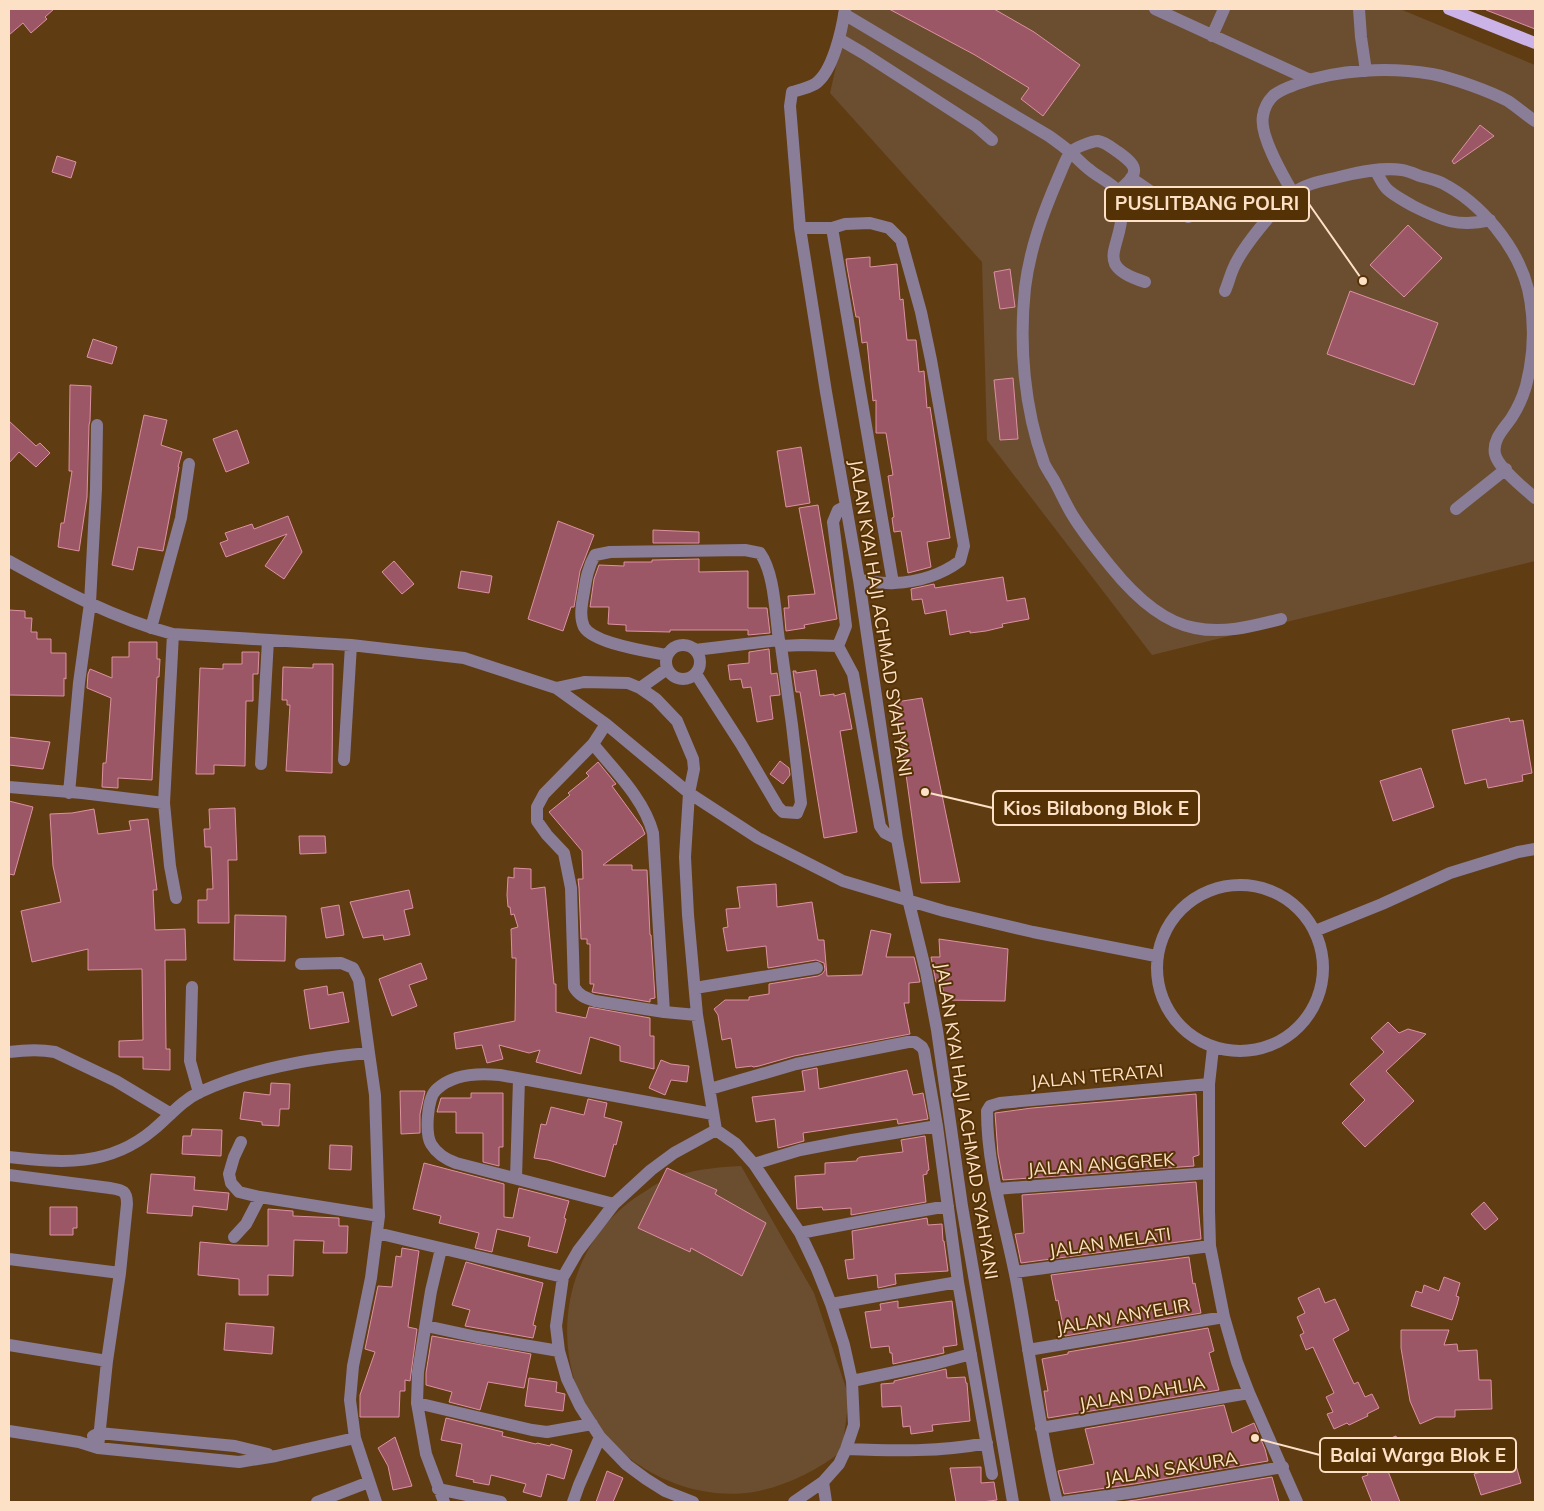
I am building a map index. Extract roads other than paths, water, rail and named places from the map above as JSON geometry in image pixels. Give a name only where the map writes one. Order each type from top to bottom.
[{"type":"main road","points":[[1449,9],[1535,43]]},
{"type":"street","points":[[1154,9],[1310,80]]},
{"type":"street","points":[[1212,36],[1224,9]]},
{"type":"street","points":[[1359,9],[1366,71]]},
{"type":"street","points":[[992,140],[976,126],[863,52],[839,39],[845,12],[1049,136],[1071,152],[1089,170],[1118,191],[1122,202],[1122,216],[1120,233],[1113,257],[1114,263],[1117,268],[1127,275],[1145,282]]},
{"type":"street","name":"JALAN KYAI HAJI ACHMAD SYAHYANI","points":[[839,39],[827,69],[815,84],[792,92],[790,106],[800,228],[859,580],[897,839],[908,899],[926,972],[937,1030],[962,1206],[1013,1502]]},
{"type":"street","points":[[1293,193],[1266,140],[1263,117],[1267,105],[1274,95],[1289,87],[1310,80],[1366,71],[1433,74],[1469,85],[1507,101],[1535,122]]},
{"type":"street","points":[[1118,191],[1131,178],[1134,168],[1132,162],[1099,141],[1090,142],[1071,152],[1050,197],[1032,247],[1022,319],[1023,361],[1035,430],[1045,464],[1072,515],[1120,578],[1149,606],[1174,621],[1194,628],[1218,630],[1252,626],[1281,619]]},
{"type":"street","points":[[1374,170],[1388,190],[1406,202],[1436,217],[1468,224],[1490,220]]},
{"type":"street","points":[[1225,291],[1233,268],[1252,238],[1286,199],[1307,185],[1374,170],[1402,170],[1441,183],[1468,199],[1490,220],[1505,240],[1531,287],[1533,345],[1526,387],[1513,415],[1497,438],[1495,454],[1499,462],[1535,498]]},
{"type":"street","points":[[1131,178],[1188,217]]},
{"type":"street","points":[[800,228],[832,228],[846,224],[870,223],[888,228],[901,240],[921,312],[931,360],[964,546],[960,561],[948,570],[919,581],[893,584],[859,580]]},
{"type":"street","points":[[832,228],[893,584]]},
{"type":"street","points":[[70,793],[79,683],[90,603],[96,489],[97,425]]},
{"type":"street","points":[[152,628],[181,518],[189,464]]},
{"type":"street","points":[[1456,509],[1506,469]]},
{"type":"street","points":[[846,506],[838,510],[833,522],[846,626],[838,646],[853,674],[880,826],[885,834],[897,839]]},
{"type":"street","points":[[640,688],[667,662],[671,650],[677,646],[690,646],[699,655],[700,662],[696,674],[690,678],[683,679],[672,675],[667,662],[606,641],[585,628],[582,619],[582,604],[590,564],[595,556],[610,552],[745,550],[760,553],[770,572],[792,725],[801,803],[797,813],[783,812],[778,807],[741,744],[696,674]]},
{"type":"street","points":[[9,561],[90,603],[152,628],[173,634],[351,645],[464,658],[556,688],[606,724],[689,793],[758,838],[843,881],[944,911],[1024,930],[1156,956]]},
{"type":"street","points":[[846,626],[856,626],[864,618]]},
{"type":"street","points":[[173,634],[164,803],[170,866],[176,898]]},
{"type":"street","points":[[261,764],[268,640]]},
{"type":"street","points":[[695,650],[780,643],[838,646]]},
{"type":"street","points":[[344,760],[351,645]]},
{"type":"street","points":[[853,674],[872,663]]},
{"type":"street","points":[[556,688],[584,682],[628,683],[640,688],[656,700],[677,721],[693,759],[694,769],[689,793],[685,857],[688,915],[697,1015],[716,1130],[736,1144],[754,1164],[800,1233],[818,1269],[831,1304],[844,1344],[852,1380],[854,1425],[839,1464],[823,1482],[794,1502]]},
{"type":"street","points":[[606,724],[593,744],[544,794],[537,807],[537,821],[564,853],[571,888],[574,988],[585,998],[595,1001],[664,1012],[697,1015]]},
{"type":"street","points":[[593,744],[641,802],[650,820],[653,832],[664,1012]]},
{"type":"street","points":[[9,787],[164,803]]},
{"type":"street","points":[[1315,931],[1382,904],[1450,873],[1518,852],[1535,849]]},
{"type":"street","points":[[1242,884],[1271,890],[1297,906],[1315,931],[1324,962],[1320,995],[1304,1024],[1278,1044],[1246,1052],[1213,1048],[1187,1034],[1168,1012],[1157,986],[1156,956],[1166,928],[1185,904],[1211,889],[1242,884]]},
{"type":"street","points":[[301,964],[341,963],[353,968],[359,980],[375,1095],[379,1216],[371,1278],[353,1366],[350,1400],[355,1438],[376,1502]]},
{"type":"street","points":[[695,988],[816,968]]},
{"type":"street","points":[[192,987],[190,1061],[199,1092]]},
{"type":"street","points":[[710,1089],[796,1064],[908,1042],[915,1042],[922,1047],[937,1126],[958,1282],[992,1474]]},
{"type":"street","points":[[1213,1048],[1209,1084],[1210,1246],[1224,1317],[1237,1362],[1297,1502]]},
{"type":"street","points":[[9,1052],[45,1050],[55,1052],[116,1081],[171,1114]]},
{"type":"street","points":[[9,1157],[66,1161],[100,1158],[136,1144],[184,1101],[199,1092],[276,1067],[320,1058],[369,1053]]},
{"type":"street","points":[[614,1204],[456,1163],[445,1158],[430,1143],[428,1122],[430,1105],[436,1089],[449,1081],[482,1074],[500,1075],[713,1114]]},
{"type":"street","points":[[516,1178],[519,1079]]},
{"type":"street","name":"JALAN TERATAI","points":[[996,1189],[986,1118],[986,1111],[990,1106],[1000,1102],[1209,1084]]},
{"type":"street","points":[[754,1164],[800,1150],[937,1126]]},
{"type":"street","points":[[693,1502],[664,1496],[627,1465],[600,1437],[580,1406],[567,1379],[559,1351],[556,1326],[563,1277],[578,1251],[614,1204],[666,1158],[716,1130]]},
{"type":"street","points":[[241,1142],[229,1174],[231,1184],[239,1192],[379,1216]]},
{"type":"street","name":"JALAN ANGGREK","points":[[996,1189],[1209,1173]]},
{"type":"street","points":[[9,1175],[110,1188],[124,1192],[127,1196],[120,1272],[107,1361],[98,1448]]},
{"type":"street","points":[[996,1189],[1014,1272],[1041,1428],[1057,1502]]},
{"type":"street","points":[[234,1237],[246,1224],[260,1197]]},
{"type":"street","points":[[800,1233],[948,1206]]},
{"type":"street","points":[[377,1233],[563,1277]]},
{"type":"street","name":"JALAN MELATI","points":[[1014,1272],[1210,1246]]},
{"type":"street","points":[[441,1249],[431,1290],[418,1372],[417,1403],[426,1454],[444,1502]]},
{"type":"street","points":[[9,1259],[120,1272]]},
{"type":"street","points":[[831,1304],[958,1282]]},
{"type":"street","name":"JALAN ANYELIR","points":[[1028,1350],[1224,1317]]},
{"type":"street","points":[[426,1326],[559,1351]]},
{"type":"street","points":[[9,1344],[107,1361]]},
{"type":"street","points":[[852,1380],[934,1364],[971,1354]]},
{"type":"street","name":"JALAN DAHLIA","points":[[1041,1428],[1249,1393]]},
{"type":"street","points":[[417,1403],[532,1430],[548,1432],[592,1424]]},
{"type":"street","points":[[9,1431],[80,1442],[98,1448],[238,1462],[276,1456],[355,1438]]},
{"type":"street","points":[[80,1442],[99,1433],[235,1446],[276,1456]]},
{"type":"street","points":[[573,1502],[600,1437]]},
{"type":"street","points":[[846,1449],[885,1451],[942,1449],[987,1442]]},
{"type":"street","name":"JALAN SAKURA","points":[[1065,1502],[1283,1467]]},
{"type":"street","points":[[317,1502],[369,1482]]},
{"type":"street","points":[[823,1482],[826,1502]]},
{"type":"street","points":[[438,1490],[501,1502]]},
{"type":"place","name":"PUSLITBANG POLRI","points":[[1363,281]]},
{"type":"place","name":"Kios Bilabong Blok E","points":[[925,792]]},
{"type":"place","name":"Balai Warga Blok E","points":[[1255,1438]]}]
